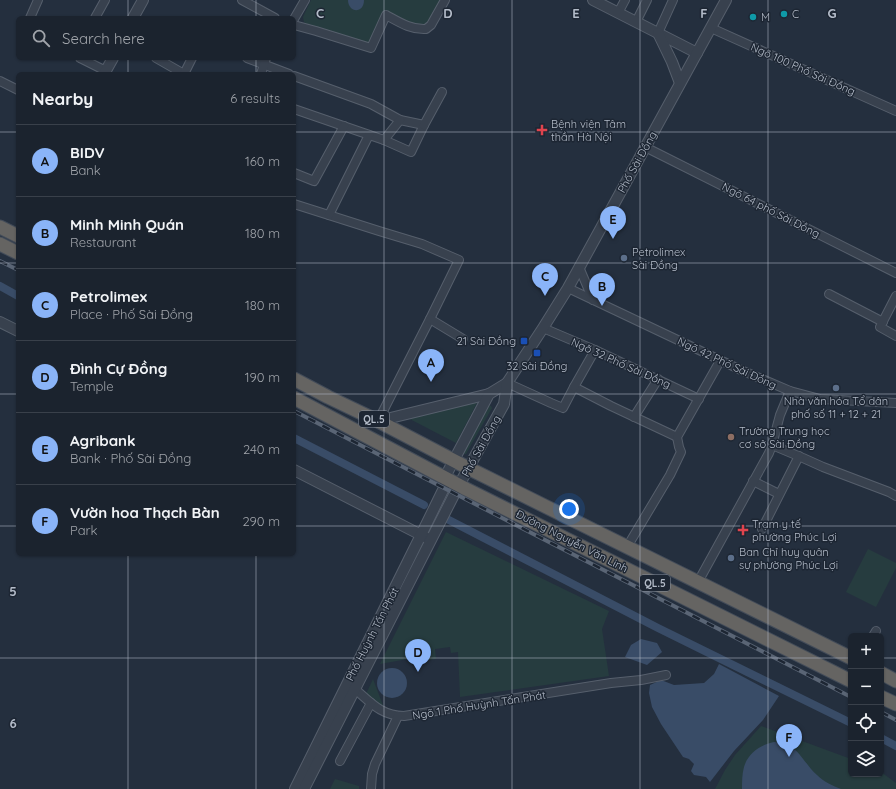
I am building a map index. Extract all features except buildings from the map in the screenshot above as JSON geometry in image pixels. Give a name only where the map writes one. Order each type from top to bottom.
[{"type":"highway","points":[[0,227],[16,235]]},
{"type":"highway","points":[[0,244],[16,252]]},
{"type":"highway","name":"Đường Nguyễn Văn Linh","points":[[296,379],[454,461],[848,657]]},
{"type":"highway","points":[[320,411],[328,397]]},
{"type":"highway","name":"Đường Nguyễn Văn Linh","points":[[296,399],[459,485],[848,680]]},
{"type":"highway","points":[[884,675],[896,681]]},
{"type":"highway","points":[[884,698],[896,704]]},
{"type":"street","points":[[31,16],[38,0]]},
{"type":"street","points":[[96,16],[105,0]]},
{"type":"street","points":[[134,16],[143,0]]},
{"type":"street","points":[[242,0],[271,16]]},
{"type":"street","points":[[296,16],[305,0]]},
{"type":"street","points":[[296,26],[371,48],[386,15],[410,27],[426,29],[431,25],[445,0]]},
{"type":"street","points":[[618,13],[625,0]]},
{"type":"street","points":[[636,22],[647,0]]},
{"type":"street","points":[[658,33],[673,0]]},
{"type":"street","name":"Phố Sài Đồng","points":[[459,485],[504,404],[507,383],[568,288],[726,0]]},
{"type":"street","points":[[596,1],[697,53]]},
{"type":"street","name":"Ngõ 100 Phố Sài Đồng","points":[[711,28],[896,111]]},
{"type":"street","points":[[658,33],[672,62],[680,84]]},
{"type":"street","points":[[83,60],[103,72]]},
{"type":"street","points":[[105,72],[111,60]]},
{"type":"street","points":[[160,60],[180,72]]},
{"type":"street","points":[[185,72],[191,60]]},
{"type":"street","points":[[261,72],[264,61],[285,72]]},
{"type":"street","points":[[296,77],[371,104],[400,120],[424,125]]},
{"type":"street","points":[[0,81],[16,89]]},
{"type":"street","points":[[296,110],[384,140],[411,152],[442,92]]},
{"type":"street","points":[[384,140],[400,120]]},
{"type":"street","points":[[296,173],[314,182],[344,126]]},
{"type":"street","points":[[329,215],[368,135]]},
{"type":"street","name":"Ngõ 64 phố Sài Đồng","points":[[645,148],[896,273]]},
{"type":"street","points":[[296,205],[379,232],[422,244],[459,260],[378,421]]},
{"type":"street","points":[[579,267],[593,300]]},
{"type":"street","name":"Ngõ 42 Phố Sài Đồng","points":[[568,288],[720,361],[790,391],[820,399],[896,403]]},
{"type":"street","points":[[829,294],[883,322]]},
{"type":"street","points":[[896,296],[880,327],[896,336]]},
{"type":"street","points":[[430,319],[463,339]]},
{"type":"street","points":[[0,322],[16,330]]},
{"type":"street","name":"Ngõ 32 Phố Sài Đồng","points":[[543,328],[595,350],[699,399]]},
{"type":"street","points":[[507,383],[551,404],[563,408],[595,350]]},
{"type":"street","points":[[627,547],[670,475],[681,452],[677,437],[720,361]]},
{"type":"street","points":[[634,417],[658,379]]},
{"type":"street","name":"Phố Sài Đồng","points":[[445,477],[489,394],[507,383]]},
{"type":"street","points":[[574,387],[677,437]]},
{"type":"street","points":[[698,582],[754,481],[772,445],[778,420],[790,391]]},
{"type":"street","points":[[378,421],[489,394]]},
{"type":"street","points":[[772,445],[896,496]]},
{"type":"street","points":[[762,529],[799,456]]},
{"type":"street","points":[[296,471],[426,537]]},
{"type":"street","name":"Phố Huỳnh Tấn Phát","points":[[304,789],[354,689],[426,537],[444,488],[445,477]]},
{"type":"street","points":[[754,481],[780,494]]},
{"type":"street","name":"Phố Huỳnh Tấn Phát","points":[[294,789],[426,537],[459,485]]},
{"type":"street","name":"Ngõ 1 Phố Huỳnh Tấn Phát","points":[[354,689],[380,710],[398,716],[417,715],[666,675]]},
{"type":"street","points":[[340,762],[371,703]]},
{"type":"street","points":[[371,789],[372,774],[375,764],[398,716]]},
{"type":"green space","points":[[311,0],[440,0],[440,5],[427,26],[410,24],[389,13],[372,43],[366,44],[310,26],[304,22],[303,17]]},
{"type":"green space","points":[[479,399],[456,443],[404,416]]},
{"type":"green space","points":[[489,406],[492,408],[466,454],[464,454],[463,452]]},
{"type":"green space","points":[[446,532],[609,611],[602,629],[609,676],[460,697],[458,652],[451,653],[450,647],[435,649],[436,659],[409,663],[408,659],[380,664]]},
{"type":"green space","points":[[868,549],[896,563],[896,568],[876,607],[846,592]]},
{"type":"green space","points":[[373,679],[384,708],[366,694]]},
{"type":"green space","points":[[761,726],[848,758],[848,777],[884,777],[884,774],[896,783],[896,789],[715,789],[735,755]]},
{"type":"green space","points":[[335,779],[359,786],[359,789],[330,789]]},
{"type":"water","points":[[348,0],[364,0],[362,8],[359,10],[353,9],[350,7]]},
{"type":"water","points":[[641,639],[657,643],[662,652],[647,665],[625,657],[631,645]]},
{"type":"water","points":[[719,664],[779,696],[763,720],[734,751],[710,782],[706,777],[694,775],[691,771],[694,764],[689,759],[683,757],[661,724],[652,707],[649,693],[650,685],[661,680],[674,685],[704,683],[714,674]]},
{"type":"water","points":[[392,668],[403,672],[407,683],[403,694],[392,698],[381,694],[377,683],[381,672]]},
{"type":"water","points":[[774,742],[789,745],[820,777],[829,784],[841,789],[742,789],[743,770],[748,758],[755,750]]},
{"type":"waterway","points":[[0,286],[16,295]]},
{"type":"waterway","points":[[296,439],[424,505]]},
{"type":"waterway","points":[[447,519],[658,628],[848,722]]},
{"type":"waterway","points":[[884,740],[896,746]]},
{"type":"railway","points":[[0,261],[16,269]]},
{"type":"railway","points":[[296,412],[848,695]]},
{"type":"railway","points":[[884,714],[896,720]]},
{"type":"place","name":"C","points":[[784,14]]},
{"type":"place","name":"M","points":[[753,17]]},
{"type":"place","name":"Bệnh viện Tâm thần Hà Nội","points":[[542,130]]},
{"type":"place","name":"Agribank","points":[[613,239]]},
{"type":"place","name":"Petrolimex Sài Đồng","points":[[624,258]]},
{"type":"place","name":"Petrolimex","points":[[545,296]]},
{"type":"place","name":"Minh Minh Quán","points":[[602,306]]},
{"type":"place","name":"21 Sài Đồng","points":[[524,341]]},
{"type":"place","name":"32 Sài Đồng","points":[[537,353]]},
{"type":"place","name":"BIDV","points":[[431,382]]},
{"type":"place","name":"Nhà văn hóa Tổ dân phố số 11 + 12 + 21","points":[[836,388]]},
{"type":"place","name":"Trường Trung học cơ sở Sài Đồng","points":[[731,437]]},
{"type":"place","name":"Trạm y tế phường Phúc Lợi","points":[[743,530]]},
{"type":"place","name":"Ban Chỉ huy quân sự phường Phúc Lợi","points":[[731,558]]},
{"type":"place","name":"Đình Cự Đồng","points":[[418,672]]},
{"type":"place","name":"Vườn hoa Thạch Bàn","points":[[789,757]]}]
